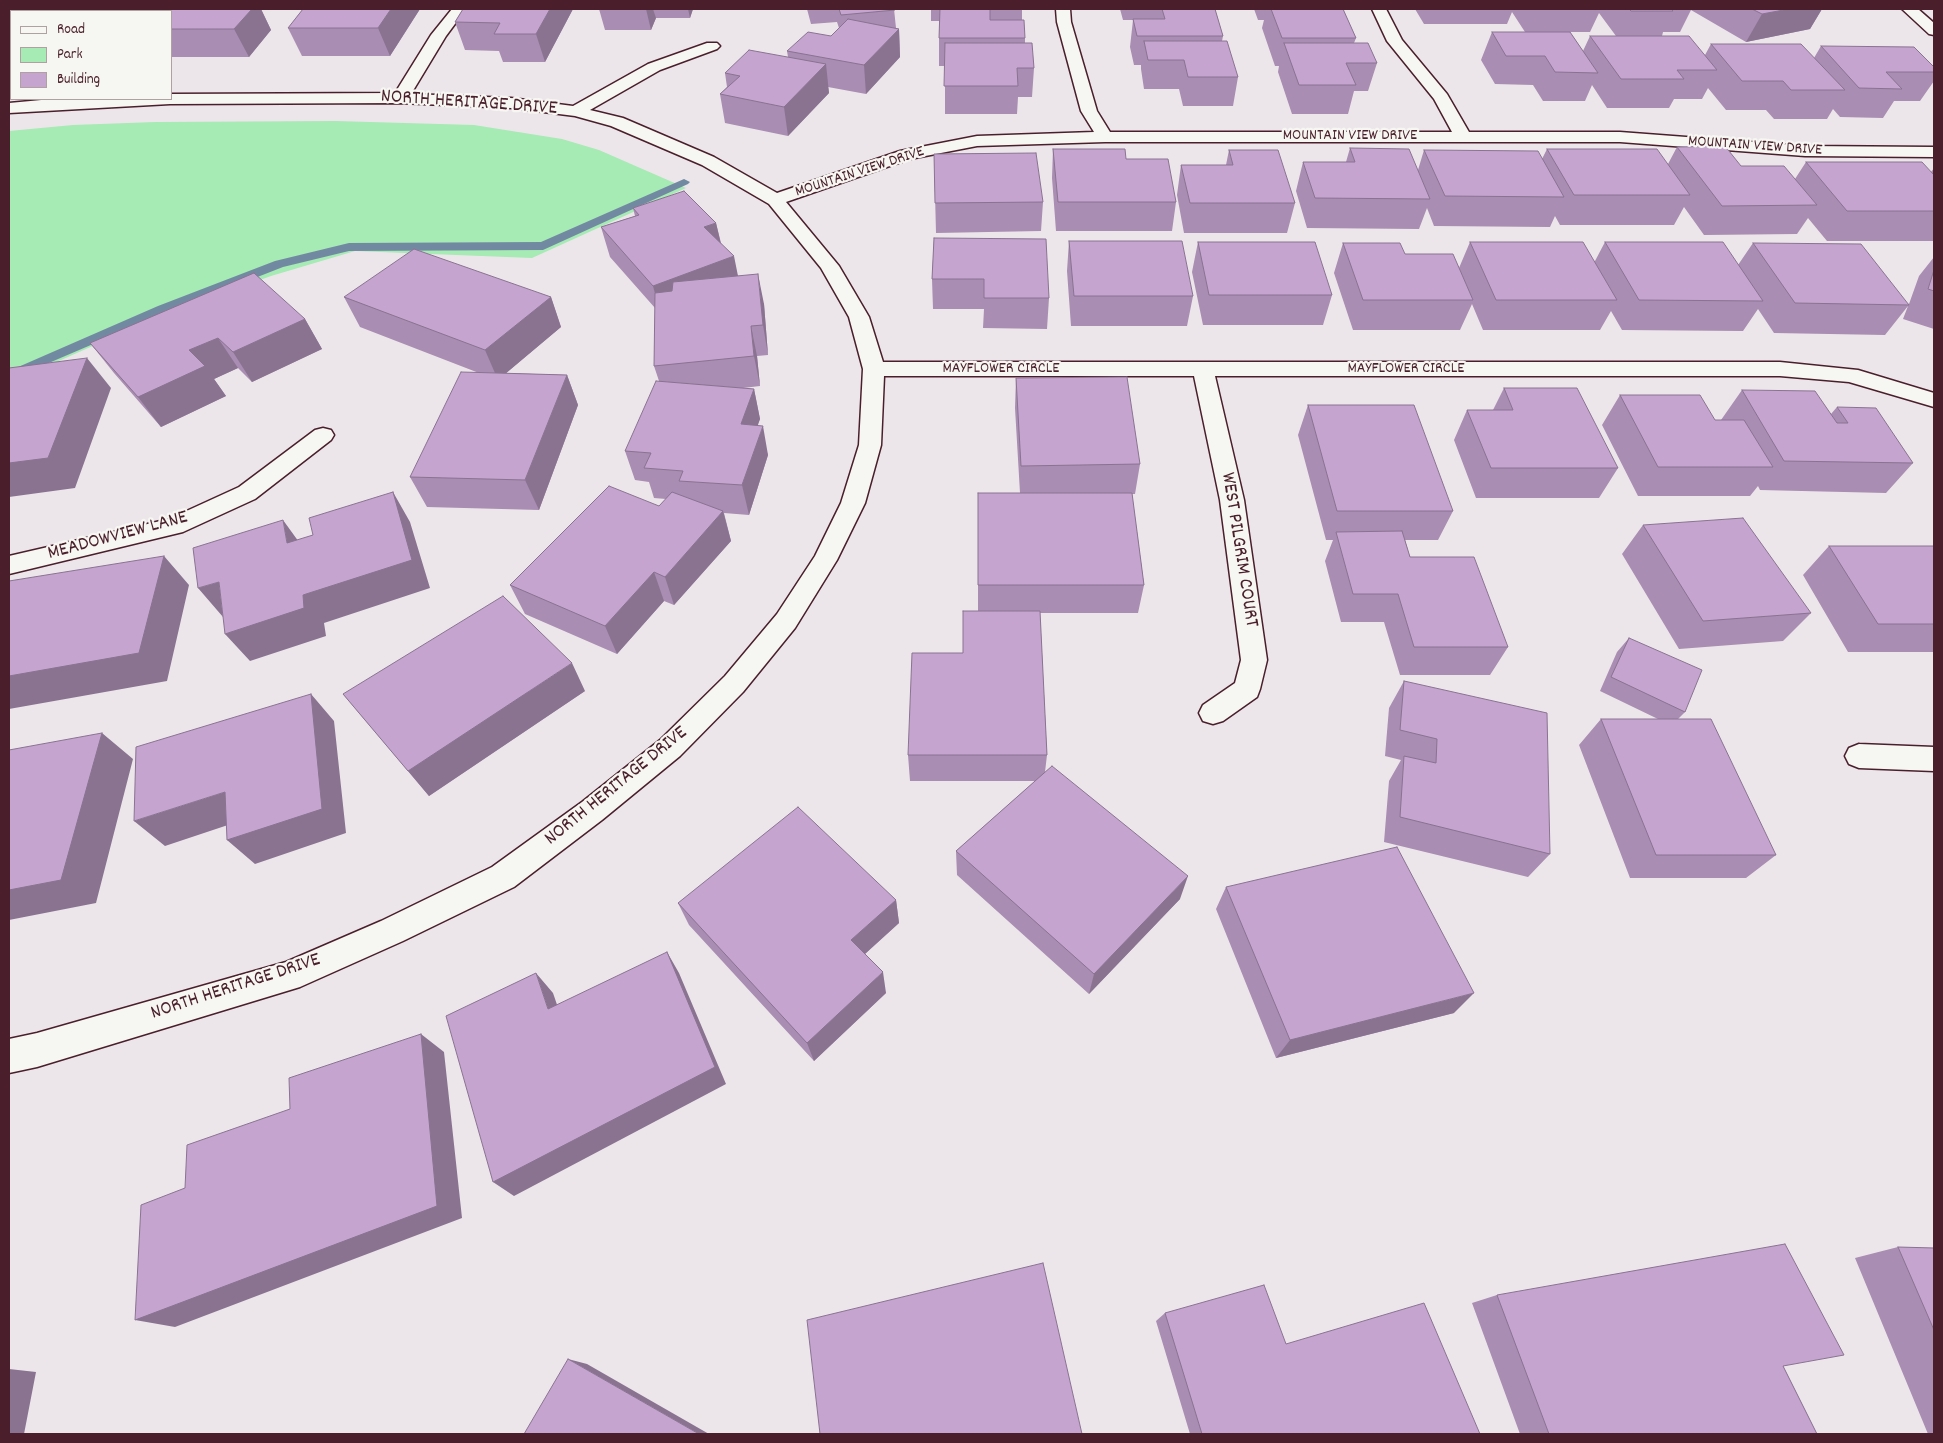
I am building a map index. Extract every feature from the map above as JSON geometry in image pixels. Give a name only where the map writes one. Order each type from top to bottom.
[{"type":"street","points":[[400,98],[439,35],[459,9]]},
{"type":"street","points":[[1063,9],[1064,22],[1089,111],[1105,137]]},
{"type":"street","points":[[1379,9],[1395,42],[1441,97],[1463,137]]},
{"type":"street","points":[[1909,9],[1934,31]]},
{"type":"street","points":[[576,111],[654,67],[712,46]]},
{"type":"street","name":"NORTH HERITAGE DRIVE","points":[[9,1056],[36,1050],[289,976],[392,931],[503,877],[592,811],[670,748],[734,684],[786,621],[825,560],[853,503],[870,445],[874,369],[859,317],[829,266],[775,200],[708,161],[617,122],[576,111],[511,103],[400,98],[172,99]]},
{"type":"street","name":"NORTH HERITAGE DRIVE","points":[[9,108],[146,100]]},
{"type":"street","name":"MOUNTAIN VIEW DRIVE","points":[[775,200],[906,155],[976,141],[1105,137],[1620,137],[1805,151],[1934,152]]},
{"type":"street","name":"MAYFLOWER CIRCLE","points":[[874,369],[1780,369],[1850,375],[1934,400]]},
{"type":"street","name":"WEST PILGRIM COURT","points":[[1203,370],[1232,500],[1254,660],[1247,689],[1212,714]]},
{"type":"street","name":"MEADOWVIEW LANE","points":[[9,565],[175,526],[247,493],[323,435]]},
{"type":"street","points":[[1859,756],[1934,759]]},
{"type":"green space","points":[[336,121],[474,125],[562,139],[599,150],[686,188],[532,258],[355,251],[271,276],[165,314],[9,383],[9,131],[73,125],[155,122]]},
{"type":"building","points":[[252,9],[234,29],[172,29],[172,10],[127,10]]},
{"type":"building","points":[[303,9],[391,9],[378,28],[288,28]]},
{"type":"building","points":[[463,9],[550,9],[536,34],[494,34],[500,23],[455,22]]},
{"type":"building","points":[[839,9],[894,9],[895,10],[841,15]]},
{"type":"building","points":[[940,9],[990,9],[990,20],[1024,20],[1025,38],[939,38]]},
{"type":"building","points":[[1162,9],[1215,9],[1223,36],[1137,36],[1133,19],[1165,19]]},
{"type":"building","points":[[1271,9],[1343,9],[1356,38],[1282,38]]},
{"type":"building","points":[[1629,9],[1671,9],[1673,11],[1631,11]]},
{"type":"building","points":[[1752,9],[1789,9],[1762,14]]},
{"type":"building","points":[[848,19],[899,29],[864,65],[787,51],[808,32],[831,36]]},
{"type":"building","points":[[1492,32],[1570,32],[1598,73],[1555,72],[1545,56],[1506,56]]},
{"type":"building","points":[[1590,36],[1689,36],[1717,70],[1677,70],[1684,79],[1621,79]]},
{"type":"building","points":[[1144,41],[1227,41],[1238,77],[1188,77],[1184,60],[1148,60]]},
{"type":"building","points":[[945,43],[1032,43],[1034,68],[1017,68],[1018,86],[944,86]]},
{"type":"building","points":[[1284,43],[1368,43],[1377,63],[1346,63],[1356,85],[1299,85]]},
{"type":"building","points":[[1711,44],[1801,44],[1845,90],[1791,90],[1783,81],[1742,81]]},
{"type":"building","points":[[1821,46],[1914,47],[1934,67],[1934,72],[1886,72],[1902,89],[1859,88]]},
{"type":"building","points":[[749,50],[826,64],[784,107],[720,94],[740,76],[725,73]]},
{"type":"building","points":[[1725,146],[1741,166],[1784,166],[1817,205],[1722,206],[1677,147]]},
{"type":"building","points":[[1350,148],[1409,149],[1430,199],[1315,198],[1303,162],[1355,162]]},
{"type":"building","points":[[1053,149],[1125,149],[1126,159],[1168,159],[1176,202],[1058,202]]},
{"type":"building","points":[[1547,149],[1657,149],[1690,195],[1574,195]]},
{"type":"building","points":[[1229,150],[1278,150],[1295,203],[1190,203],[1181,165],[1233,165]]},
{"type":"building","points":[[1424,150],[1538,151],[1564,197],[1445,196]]},
{"type":"building","points":[[1036,153],[1043,202],[935,203],[934,154]]},
{"type":"building","points":[[1806,162],[1922,162],[1934,175],[1934,211],[1847,211]]},
{"type":"building","points":[[684,191],[716,223],[704,227],[734,256],[653,286],[601,227],[639,215],[633,208]]},
{"type":"building","points":[[934,238],[1046,239],[1049,298],[984,298],[984,279],[932,279]]},
{"type":"building","points":[[1069,241],[1182,241],[1193,296],[1074,296]]},
{"type":"building","points":[[1198,242],[1315,242],[1332,295],[1209,295]]},
{"type":"building","points":[[1470,242],[1583,242],[1617,300],[1496,300]]},
{"type":"building","points":[[1605,242],[1723,242],[1763,301],[1639,300]]},
{"type":"building","points":[[1343,243],[1400,243],[1405,254],[1453,254],[1473,300],[1363,300]]},
{"type":"building","points":[[1753,243],[1861,244],[1909,305],[1795,303]]},
{"type":"building","points":[[414,249],[551,297],[485,350],[344,297]]},
{"type":"building","points":[[1934,270],[1934,291],[1928,289]]},
{"type":"building","points":[[254,273],[305,319],[233,352],[218,338],[189,350],[205,366],[138,397],[90,343]]},
{"type":"building","points":[[758,274],[763,325],[751,326],[754,356],[654,366],[655,293],[672,291],[673,282]]},
{"type":"building","points":[[87,358],[48,458],[9,463],[9,368]]},
{"type":"building","points":[[461,372],[567,375],[525,480],[410,477]]},
{"type":"building","points":[[1127,377],[1140,464],[1021,466],[1016,378]]},
{"type":"building","points":[[656,381],[754,389],[741,424],[763,426],[742,485],[679,481],[683,471],[644,468],[651,453],[625,451]]},
{"type":"building","points":[[1504,388],[1577,388],[1618,468],[1491,468],[1467,410],[1513,410]]},
{"type":"building","points":[[1742,390],[1815,391],[1837,423],[1848,423],[1837,407],[1876,408],[1913,463],[1784,461]]},
{"type":"building","points":[[1620,395],[1700,395],[1715,420],[1744,420],[1773,467],[1658,467]]},
{"type":"building","points":[[1308,405],[1414,405],[1453,511],[1337,511]]},
{"type":"building","points":[[609,486],[659,506],[672,492],[723,511],[665,577],[654,572],[605,626],[510,585]]},
{"type":"building","points":[[393,492],[412,560],[303,595],[304,608],[225,634],[219,582],[198,588],[193,548],[283,520],[287,543],[313,535],[309,518]]},
{"type":"building","points":[[978,493],[1132,493],[1144,585],[978,585]]},
{"type":"building","points":[[1743,518],[1811,613],[1703,621],[1643,525]]},
{"type":"building","points":[[1402,531],[1410,557],[1474,557],[1508,647],[1414,647],[1398,594],[1353,594],[1336,532]]},
{"type":"building","points":[[1829,546],[1934,546],[1934,624],[1878,624]]},
{"type":"building","points":[[164,556],[139,653],[9,676],[9,581]]},
{"type":"building","points":[[503,596],[572,663],[408,771],[343,694]]},
{"type":"building","points":[[963,611],[1040,611],[1047,755],[908,755],[912,653],[963,653]]},
{"type":"building","points":[[1629,638],[1702,670],[1685,712],[1611,677]]},
{"type":"building","points":[[1404,681],[1547,713],[1550,854],[1400,817],[1404,756],[1436,763],[1437,739],[1400,730]]},
{"type":"building","points":[[311,694],[322,809],[227,840],[225,792],[134,821],[136,747]]},
{"type":"building","points":[[1601,719],[1711,719],[1776,855],[1656,855]]},
{"type":"building","points":[[102,733],[61,880],[9,890],[9,750]]},
{"type":"building","points":[[1052,766],[1188,876],[1094,974],[956,851]]},
{"type":"building","points":[[798,807],[896,900],[851,940],[883,972],[807,1043],[678,903]]},
{"type":"building","points":[[1397,847],[1474,993],[1290,1040],[1226,887]]},
{"type":"building","points":[[667,952],[715,1067],[493,1182],[446,1016],[536,973],[548,1009]]},
{"type":"building","points":[[421,1034],[437,1206],[135,1320],[141,1205],[185,1188],[187,1145],[290,1109],[289,1078]]},
{"type":"building","points":[[1785,1244],[1844,1355],[1783,1366],[1817,1434],[1549,1434],[1497,1295]]},
{"type":"building","points":[[1898,1247],[1934,1248],[1934,1330]]},
{"type":"building","points":[[1043,1263],[1082,1434],[820,1434],[807,1320]]},
{"type":"building","points":[[1264,1285],[1286,1344],[1424,1303],[1480,1434],[1202,1434],[1165,1313]]},
{"type":"building","points":[[568,1359],[699,1434],[524,1434]]},
{"type":"waterway","points":[[9,376],[163,309],[279,264],[349,247],[543,246],[684,182]]}]
